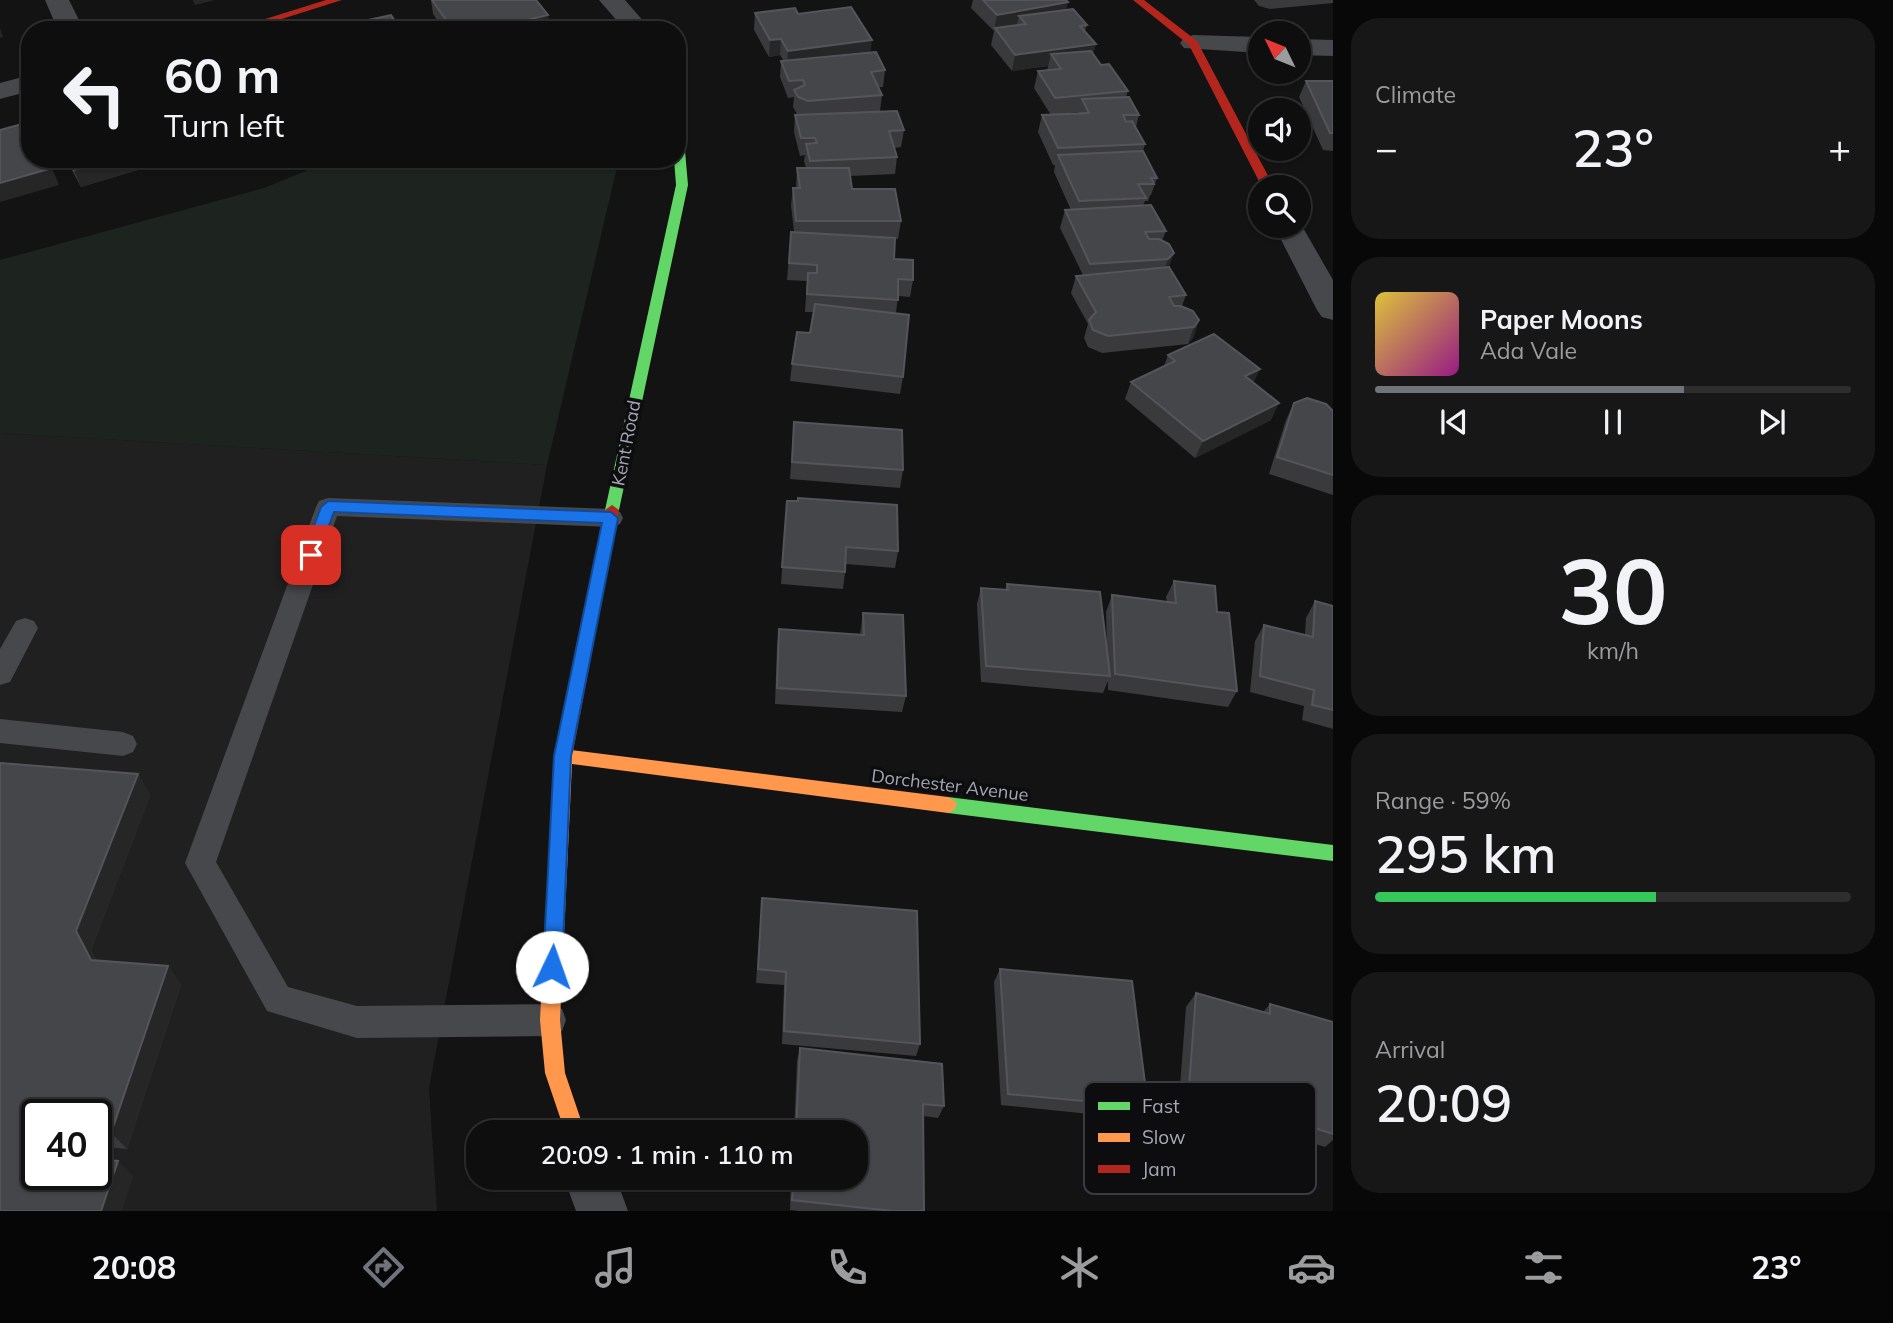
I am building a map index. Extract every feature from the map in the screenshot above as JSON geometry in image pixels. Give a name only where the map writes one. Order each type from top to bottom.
[{"type":"street","points":[[57,0],[67,21]]},
{"type":"street","points":[[265,21],[337,0]]},
{"type":"street","points":[[611,0],[631,21]]},
{"type":"street","points":[[1138,0],[1193,43],[1262,175]]},
{"type":"street","points":[[1193,43],[1248,45]]},
{"type":"street","points":[[1311,47],[1333,48]]},
{"type":"street","points":[[0,91],[21,85]]},
{"type":"street","name":"Kent Road","points":[[571,1120],[555,1073],[550,1020],[563,756],[682,185],[681,168]]},
{"type":"street","points":[[1295,238],[1333,310]]},
{"type":"street","name":"Dorchester Avenue","points":[[563,756],[1333,853]]},
{"type":"street","points":[[594,1190],[602,1211]]},
{"type":"lane","points":[[550,1020],[357,1022],[278,1000],[201,863],[328,507],[611,518]]},
{"type":"lane","points":[[0,674],[25,628]]},
{"type":"lane","points":[[0,731],[123,744]]},
{"type":"shaded area","points":[[313,168],[617,168],[547,465],[0,433],[0,260],[264,188]]},
{"type":"shaded area","points":[[0,433],[547,465],[429,1088],[437,1211],[0,1211]]},
{"type":"building","points":[[432,0],[536,0],[548,15],[523,21],[447,21]]},
{"type":"building","points":[[983,0],[1066,0],[1068,2],[997,15]]},
{"type":"building","points":[[851,7],[872,40],[788,51],[781,39],[770,40],[755,13],[795,8],[798,14]]},
{"type":"building","points":[[1073,9],[1087,25],[1080,26],[1096,44],[1015,55],[995,28],[1026,24],[1019,16]]},
{"type":"building","points":[[391,15],[395,21],[364,21]]},
{"type":"building","points":[[1091,51],[1101,65],[1109,64],[1128,91],[1055,98],[1038,71],[1061,69],[1051,54]]},
{"type":"building","points":[[876,52],[885,70],[871,72],[882,95],[808,101],[798,97],[794,90],[805,85],[803,80],[789,81],[781,61]]},
{"type":"building","points":[[1311,81],[1333,81],[1333,133],[1330,133],[1307,84],[1311,84]]},
{"type":"building","points":[[1129,97],[1139,115],[1123,115],[1126,122],[1132,121],[1145,144],[1058,148],[1042,115],[1089,113],[1082,99]]},
{"type":"building","points":[[897,111],[904,130],[889,131],[897,157],[810,161],[806,144],[817,143],[815,138],[801,138],[795,115]]},
{"type":"building","points":[[21,124],[21,168],[52,168],[0,183],[0,130]]},
{"type":"building","points":[[1143,151],[1157,178],[1151,178],[1154,184],[1138,184],[1146,198],[1079,201],[1058,155]]},
{"type":"building","points":[[797,168],[849,168],[852,189],[895,189],[901,221],[796,221],[793,188],[800,188]]},
{"type":"building","points":[[1151,205],[1166,231],[1145,232],[1149,239],[1159,239],[1169,244],[1174,253],[1168,259],[1090,264],[1065,210]]},
{"type":"building","points":[[791,232],[895,238],[894,259],[913,260],[913,280],[898,279],[898,300],[807,294],[808,273],[817,273],[817,265],[789,263]]},
{"type":"building","points":[[1169,267],[1186,295],[1169,297],[1174,306],[1193,311],[1199,320],[1194,327],[1108,336],[1093,330],[1089,320],[1096,312],[1076,276]]},
{"type":"building","points":[[815,304],[909,315],[903,377],[792,364],[797,332],[810,333]]},
{"type":"building","points":[[1214,334],[1260,369],[1245,376],[1279,403],[1203,441],[1131,382],[1175,361],[1168,355]]},
{"type":"building","points":[[1307,398],[1326,404],[1333,411],[1333,475],[1277,457],[1294,403]]},
{"type":"building","points":[[794,422],[902,430],[903,470],[792,462]]},
{"type":"building","points":[[798,498],[897,505],[898,551],[846,547],[845,572],[782,567],[787,501],[798,501]]},
{"type":"building","points":[[1174,581],[1215,586],[1217,612],[1229,613],[1237,691],[1115,674],[1112,595],[1176,603]]},
{"type":"building","points":[[1007,584],[1100,592],[1110,676],[986,666],[981,588],[1008,590]]},
{"type":"building","points":[[1315,601],[1333,606],[1333,710],[1312,705],[1314,690],[1260,676],[1264,625],[1313,637]]},
{"type":"building","points":[[863,613],[903,615],[906,696],[777,688],[779,629],[864,635]]},
{"type":"building","points":[[0,763],[138,774],[76,931],[91,960],[168,966],[112,1130],[112,1099],[21,1099],[21,1190],[108,1190],[101,1211],[0,1211]]},
{"type":"building","points":[[762,898],[917,911],[920,1044],[784,1031],[786,972],[758,969]]},
{"type":"building","points":[[1000,969],[1132,981],[1145,1082],[1084,1082],[1084,1101],[1008,1094]]},
{"type":"building","points":[[1196,993],[1270,1014],[1270,1004],[1333,1022],[1333,1134],[1316,1129],[1316,1082],[1189,1082]]},
{"type":"building","points":[[800,1048],[942,1064],[944,1106],[923,1104],[924,1211],[892,1211],[792,1200],[793,1190],[868,1190],[868,1120],[797,1120]]},
{"type":"building","points":[[112,1160],[118,1161],[112,1179]]},
{"type":"traffic: fast","points":[[612,510],[682,185],[681,168]]},
{"type":"traffic: fast","points":[[948,805],[1333,853]]},
{"type":"traffic: slow","points":[[564,752],[550,1020],[555,1073],[571,1120]]},
{"type":"traffic: slow","points":[[563,756],[948,805]]},
{"type":"traffic: jam","points":[[266,21],[337,0]]},
{"type":"traffic: jam","points":[[1138,0],[1193,43],[1262,175]]},
{"type":"traffic: jam","points":[[564,752],[612,510]]},
{"type":"route","points":[[311,555],[328,507],[611,518],[563,756],[552,967]]}]
